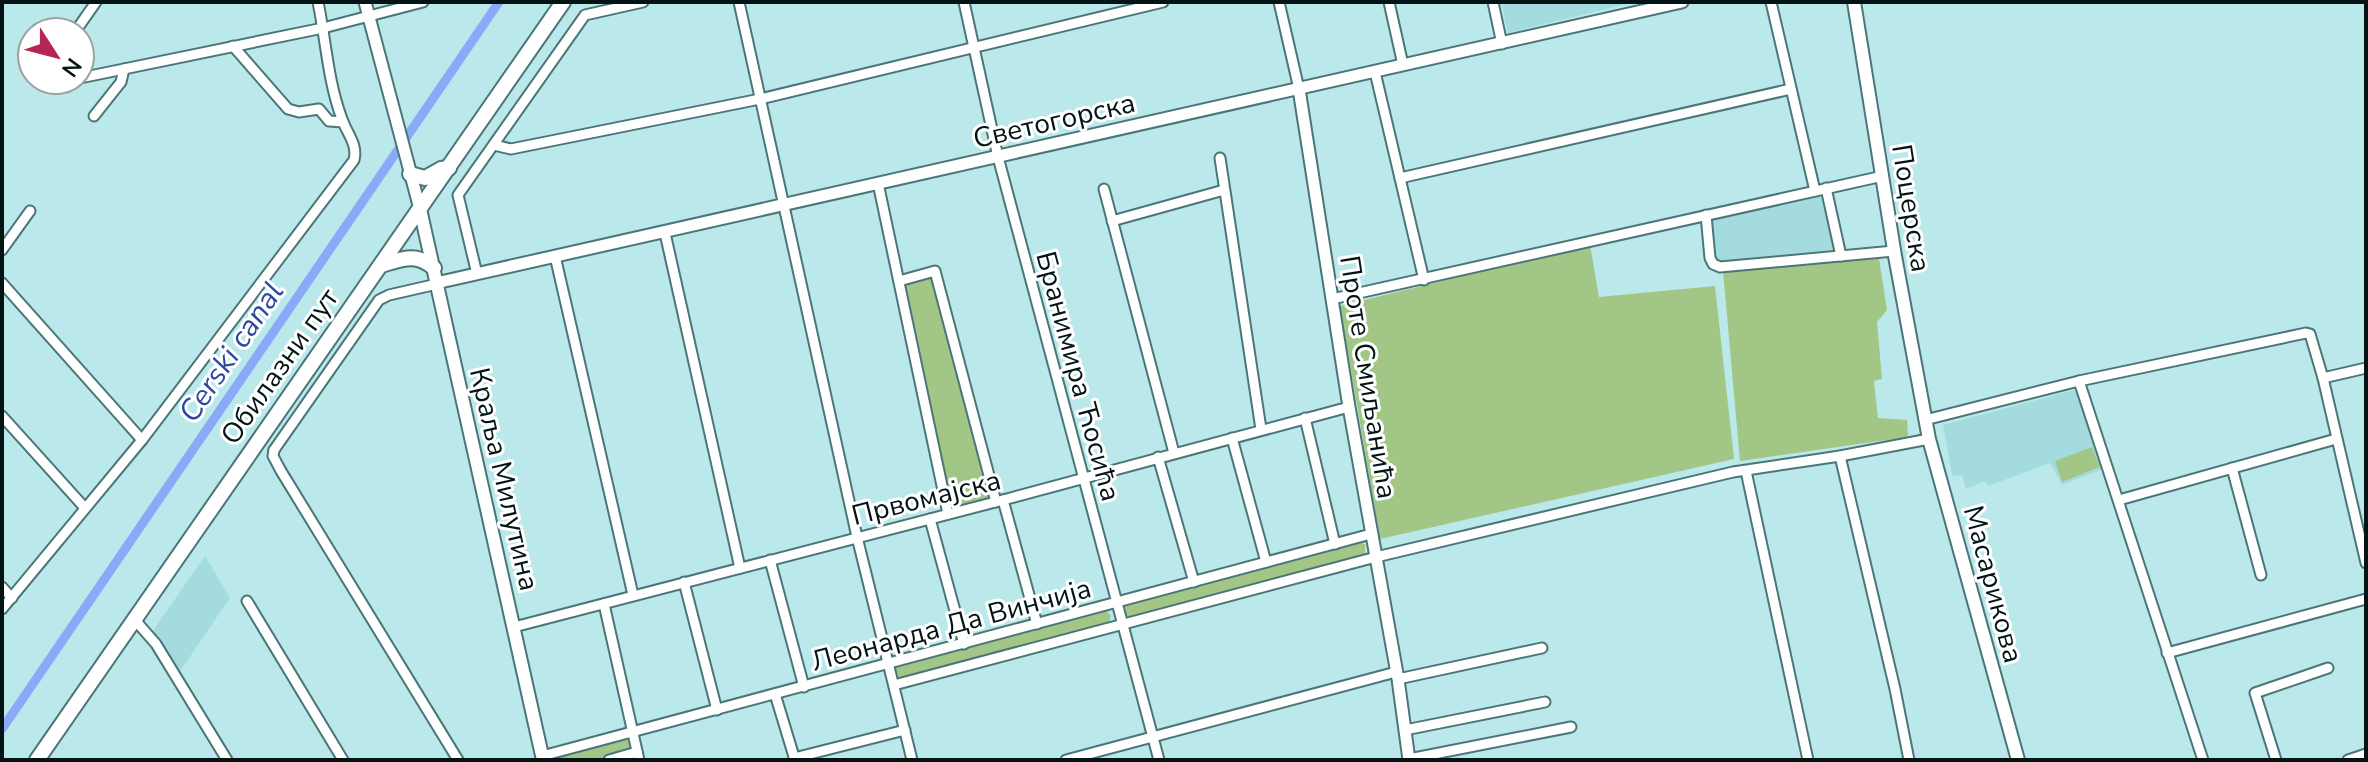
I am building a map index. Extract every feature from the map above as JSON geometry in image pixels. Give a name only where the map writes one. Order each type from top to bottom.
[{"type":"main road","name":"Обилазни пут","points":[[37,760],[563,2]]},
{"type":"main road","name":"Поцерска","points":[[1854,2],[1925,420]]},
{"type":"main road","points":[[409,171],[425,178],[449,168]]},
{"type":"main road","name":"Краља Милутина","points":[[420,209],[542,758]]},
{"type":"main road","points":[[381,265],[412,256],[434,268]]},
{"type":"main road","name":"Масарикова","points":[[1925,420],[2018,760]]},
{"type":"street","points":[[2,609],[142,440],[354,160],[355,148],[343,122],[330,78],[318,2]]},
{"type":"street","points":[[365,2],[420,209]]},
{"type":"street","points":[[96,75],[323,28],[423,2]]},
{"type":"street","points":[[477,274],[458,195],[585,15],[643,2]]},
{"type":"street","points":[[739,2],[857,537],[912,760]]},
{"type":"street","name":"Бранимира Ћосића","points":[[964,2],[998,157],[1159,760]]},
{"type":"street","points":[[494,145],[511,149],[760,99],[1163,2]]},
{"type":"street","name":"Проте Смиљанића","points":[[1279,2],[1299,89],[1409,759]]},
{"type":"street","points":[[1389,2],[1403,65]]},
{"type":"street","points":[[1493,2],[1502,44]]},
{"type":"street","name":"Светогорска","points":[[436,284],[1682,2]]},
{"type":"street","points":[[1771,2],[1815,191]]},
{"type":"street","points":[[233,46],[288,109],[299,112],[319,109],[329,121],[343,122]]},
{"type":"street","points":[[94,116],[121,82],[124,69]]},
{"type":"street","points":[[1375,72],[1424,280]]},
{"type":"street","points":[[1400,178],[1791,89]]},
{"type":"street","points":[[1220,158],[1261,429]]},
{"type":"street","points":[[1332,299],[1883,176]]},
{"type":"street","points":[[878,183],[948,514]]},
{"type":"street","points":[[1826,188],[1841,256]]},
{"type":"street","points":[[1104,189],[1174,453]]},
{"type":"street","points":[[1112,221],[1224,190]]},
{"type":"street","points":[[2,250],[30,211]]},
{"type":"street","points":[[1706,215],[1710,258],[1717,267],[1894,251]]},
{"type":"street","points":[[665,233],[740,568]]},
{"type":"street","points":[[555,256],[633,595]]},
{"type":"street","points":[[899,281],[935,271],[1037,624]]},
{"type":"street","points":[[2,283],[142,440]]},
{"type":"street","points":[[436,284],[379,300],[274,450],[273,456],[458,760]]},
{"type":"street","points":[[1925,420],[2079,381],[2306,333],[2312,336],[2323,378],[2366,563]]},
{"type":"street","points":[[2323,378],[2366,368]]},
{"type":"street","points":[[2079,381],[2203,760]]},
{"type":"street","name":"Првомајска","points":[[514,627],[1349,407]]},
{"type":"street","points":[[2,416],[85,508]]},
{"type":"street","points":[[1305,418],[1335,544]]},
{"type":"street","points":[[1232,438],[1266,562]]},
{"type":"street","name":"Леонарда Да Винчија","points":[[894,685],[1376,557],[1746,471],[1929,439]]},
{"type":"street","points":[[2119,500],[2336,439]]},
{"type":"street","points":[[254,447],[274,450]]},
{"type":"street","points":[[1840,456],[1909,760]]},
{"type":"street","points":[[1158,457],[1194,582]]},
{"type":"street","points":[[2232,468],[2261,575]]},
{"type":"street","points":[[1746,471],[1808,760]]},
{"type":"street","points":[[930,519],[964,644]]},
{"type":"street","name":"Леонарда Да Винчија","points":[[542,758],[1371,534]]},
{"type":"street","points":[[770,560],[804,687]]},
{"type":"street","points":[[684,582],[717,710]]},
{"type":"street","points":[[2,587],[12,598]]},
{"type":"street","points":[[2167,653],[2366,599]]},
{"type":"street","points":[[247,601],[343,760]]},
{"type":"street","points":[[604,604],[638,756],[609,760]]},
{"type":"street","points":[[135,620],[156,644],[227,760]]},
{"type":"street","points":[[1066,760],[1154,735],[1397,676],[1542,648]]},
{"type":"street","points":[[2276,760],[2255,693],[2328,668]]},
{"type":"street","points":[[775,694],[794,759],[905,730]]},
{"type":"street","points":[[1405,730],[1545,702]]},
{"type":"street","points":[[1409,759],[1571,727]]},
{"type":"street","points":[[2348,760],[2366,754]]},
{"type":"shaded area","points":[[1501,2],[1635,2],[1508,33]]},
{"type":"shaded area","points":[[1823,196],[1834,252],[1719,263],[1714,260],[1710,218]]},
{"type":"shaded area","points":[[2078,389],[2106,468],[2062,485],[2050,463],[1988,486],[1985,481],[1966,489],[1962,475],[1952,476],[1943,425]]},
{"type":"shaded area","points":[[205,556],[230,598],[178,674],[152,632]]},
{"type":"green space","points":[[1590,245],[1599,297],[1715,286],[1734,459],[1380,539],[1340,306]]},
{"type":"green space","points":[[1879,258],[1887,310],[1877,322],[1882,379],[1874,381],[1878,418],[1907,420],[1908,437],[1740,461],[1723,271]]},
{"type":"green space","points":[[931,277],[991,495],[966,506],[950,505],[902,289],[907,284]]},
{"type":"green space","points":[[2092,447],[2100,467],[2062,482],[2055,461]]},
{"type":"green space","points":[[1365,544],[1365,556],[1125,619],[1124,605]]},
{"type":"green space","points":[[1106,610],[1111,616],[1108,624],[900,680],[894,676],[897,665]]},
{"type":"green space","points":[[624,738],[631,743],[630,750],[612,757],[549,760]]},
{"type":"waterway","name":"Cerski canal","points":[[2,729],[499,2]]}]
